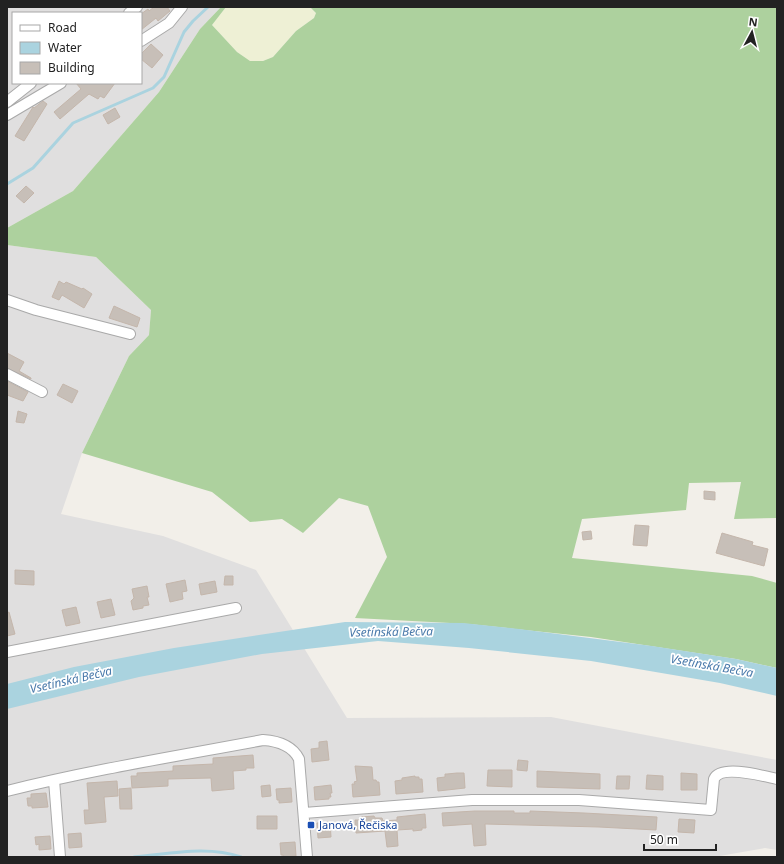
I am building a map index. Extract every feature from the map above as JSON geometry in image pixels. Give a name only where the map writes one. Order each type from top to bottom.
[{"type":"street","points":[[142,40],[169,23],[182,7]]},
{"type":"street","points":[[7,102],[30,84]]},
{"type":"street","points":[[7,115],[59,84]]},
{"type":"street","points":[[7,300],[36,310],[130,334]]},
{"type":"street","points":[[7,374],[42,392]]},
{"type":"street","points":[[7,652],[236,608]]},
{"type":"street","points":[[7,792],[54,780],[168,757],[263,740],[271,741],[284,744],[296,752],[299,759],[307,857]]},
{"type":"street","points":[[304,813],[472,800],[579,800],[711,810],[714,779],[722,772],[736,772],[777,779]]},
{"type":"street","points":[[54,780],[60,857]]},
{"type":"shaded area","points":[[7,7],[221,7],[200,29],[159,92],[73,191],[7,228]]},
{"type":"shaded area","points":[[7,245],[96,257],[151,310],[149,335],[129,356],[82,453],[61,514],[163,536],[256,570],[347,718],[551,717],[777,760],[777,850],[765,848],[714,857],[7,857]]},
{"type":"green space","points":[[221,7],[226,7],[212,25],[237,52],[250,61],[263,61],[273,57],[296,31],[314,18],[316,13],[310,7],[777,7],[777,518],[734,519],[741,482],[689,483],[686,510],[582,519],[572,558],[752,576],[777,583],[777,668],[736,659],[591,637],[469,624],[355,618],[387,557],[368,506],[339,498],[303,533],[282,519],[250,522],[212,492],[82,453],[129,356],[149,335],[151,310],[96,257],[7,245],[7,228],[73,191],[159,92],[200,29]]},
{"type":"green space","points":[[226,7],[310,7],[316,13],[314,18],[296,31],[273,57],[263,61],[249,61],[237,52],[212,25]]},
{"type":"water","name":"Vsetínská Bečva","points":[[345,622],[463,623],[652,646],[736,659],[777,668],[777,696],[720,683],[591,661],[469,648],[378,641],[262,654],[139,677],[7,709],[7,684],[74,667],[174,648]]},
{"type":"building","points":[[154,7],[167,7],[170,11],[158,21],[156,18],[142,29],[142,13],[148,9],[149,11]]},
{"type":"building","points":[[151,44],[163,55],[152,68],[142,60],[142,53]]},
{"type":"building","points":[[77,84],[114,84],[104,98],[100,96],[98,99],[89,94],[60,119],[54,112],[81,89]]},
{"type":"building","points":[[43,101],[47,104],[24,141],[15,136],[33,107],[34,108]]},
{"type":"building","points":[[115,108],[120,117],[108,124],[103,115]]},
{"type":"building","points":[[26,186],[34,193],[24,203],[16,196]]},
{"type":"building","points":[[59,281],[64,284],[66,282],[82,289],[83,288],[92,294],[84,308],[62,295],[59,300],[52,297]]},
{"type":"building","points":[[114,306],[140,318],[137,327],[109,318]]},
{"type":"building","points":[[7,353],[24,362],[19,371],[31,379],[7,368]]},
{"type":"building","points":[[7,381],[28,392],[23,401],[7,395]]},
{"type":"building","points":[[63,384],[78,391],[72,403],[57,395]]},
{"type":"building","points":[[18,411],[27,414],[24,423],[16,422]]},
{"type":"building","points":[[704,491],[715,492],[715,500],[704,499]]},
{"type":"building","points":[[635,525],[649,526],[647,546],[633,545]]},
{"type":"building","points":[[591,531],[592,539],[583,540],[582,532]]},
{"type":"building","points":[[722,533],[753,542],[752,545],[768,549],[764,566],[716,553]]},
{"type":"building","points":[[15,570],[34,571],[34,585],[15,584]]},
{"type":"building","points":[[225,576],[233,576],[233,585],[224,585]]},
{"type":"building","points":[[185,580],[187,591],[182,592],[183,599],[170,602],[166,584]]},
{"type":"building","points":[[215,581],[217,592],[201,595],[199,584]]},
{"type":"building","points":[[147,586],[149,605],[133,610],[131,601],[134,598],[132,589]]},
{"type":"building","points":[[111,599],[115,615],[101,618],[97,602]]},
{"type":"building","points":[[76,607],[80,623],[66,626],[62,610]]},
{"type":"building","points":[[9,612],[15,634],[7,636],[7,613]]},
{"type":"building","points":[[327,741],[329,760],[312,762],[311,749],[319,748],[319,742]]},
{"type":"building","points":[[253,755],[254,768],[233,771],[234,789],[212,791],[211,778],[168,779],[168,786],[132,788],[131,776],[137,776],[137,773],[173,771],[173,766],[213,764],[213,758]]},
{"type":"building","points":[[518,760],[528,761],[527,771],[517,770]]},
{"type":"building","points":[[355,766],[372,767],[373,780],[379,782],[380,795],[353,797],[352,784],[355,784],[354,782],[357,781]]},
{"type":"building","points":[[488,770],[512,770],[512,787],[487,786]]},
{"type":"building","points":[[537,771],[600,774],[600,789],[537,787]]},
{"type":"building","points":[[464,773],[465,788],[438,791],[437,778],[445,777],[445,774]]},
{"type":"building","points":[[681,773],[697,774],[697,790],[681,790]]},
{"type":"building","points":[[647,775],[663,776],[663,790],[646,789]]},
{"type":"building","points":[[415,776],[422,779],[423,792],[396,794],[395,781],[402,780],[402,778]]},
{"type":"building","points":[[617,776],[630,776],[629,789],[616,789]]},
{"type":"building","points":[[117,781],[118,796],[104,797],[106,822],[85,824],[84,810],[89,810],[87,783]]},
{"type":"building","points":[[270,785],[271,796],[262,797],[261,786]]},
{"type":"building","points":[[331,785],[332,793],[330,793],[331,797],[329,797],[329,799],[315,800],[314,787]]},
{"type":"building","points":[[131,788],[132,809],[120,809],[119,789]]},
{"type":"building","points":[[291,788],[292,802],[279,803],[279,800],[277,800],[276,789]]},
{"type":"building","points":[[46,793],[48,807],[32,808],[32,806],[28,806],[27,798],[31,798],[31,794]]},
{"type":"building","points":[[514,811],[514,813],[530,813],[530,811],[657,817],[656,830],[485,824],[486,845],[474,846],[472,824],[443,826],[442,813]]},
{"type":"building","points":[[425,814],[426,828],[413,831],[413,829],[397,830],[398,846],[387,847],[385,831],[356,833],[355,820],[362,820],[361,817],[374,816],[375,818],[382,818],[383,821],[397,820],[397,817]]},
{"type":"building","points":[[257,816],[277,816],[277,829],[257,829]]},
{"type":"building","points":[[679,819],[695,820],[694,833],[678,832]]},
{"type":"building","points":[[330,822],[331,837],[318,838],[317,823]]},
{"type":"building","points":[[81,833],[82,847],[69,848],[68,834]]},
{"type":"building","points":[[50,836],[51,849],[39,850],[39,844],[36,845],[35,837]]},
{"type":"building","points":[[295,842],[296,856],[283,857],[283,855],[281,855],[280,843]]},
{"type":"waterway","points":[[7,184],[33,168],[73,123],[153,88],[164,77],[184,32],[208,7]]},
{"type":"waterway","points":[[134,857],[188,851],[228,853],[241,857]]},
{"type":"place","name":"Janová, Řečiska","points":[[311,825]]}]
